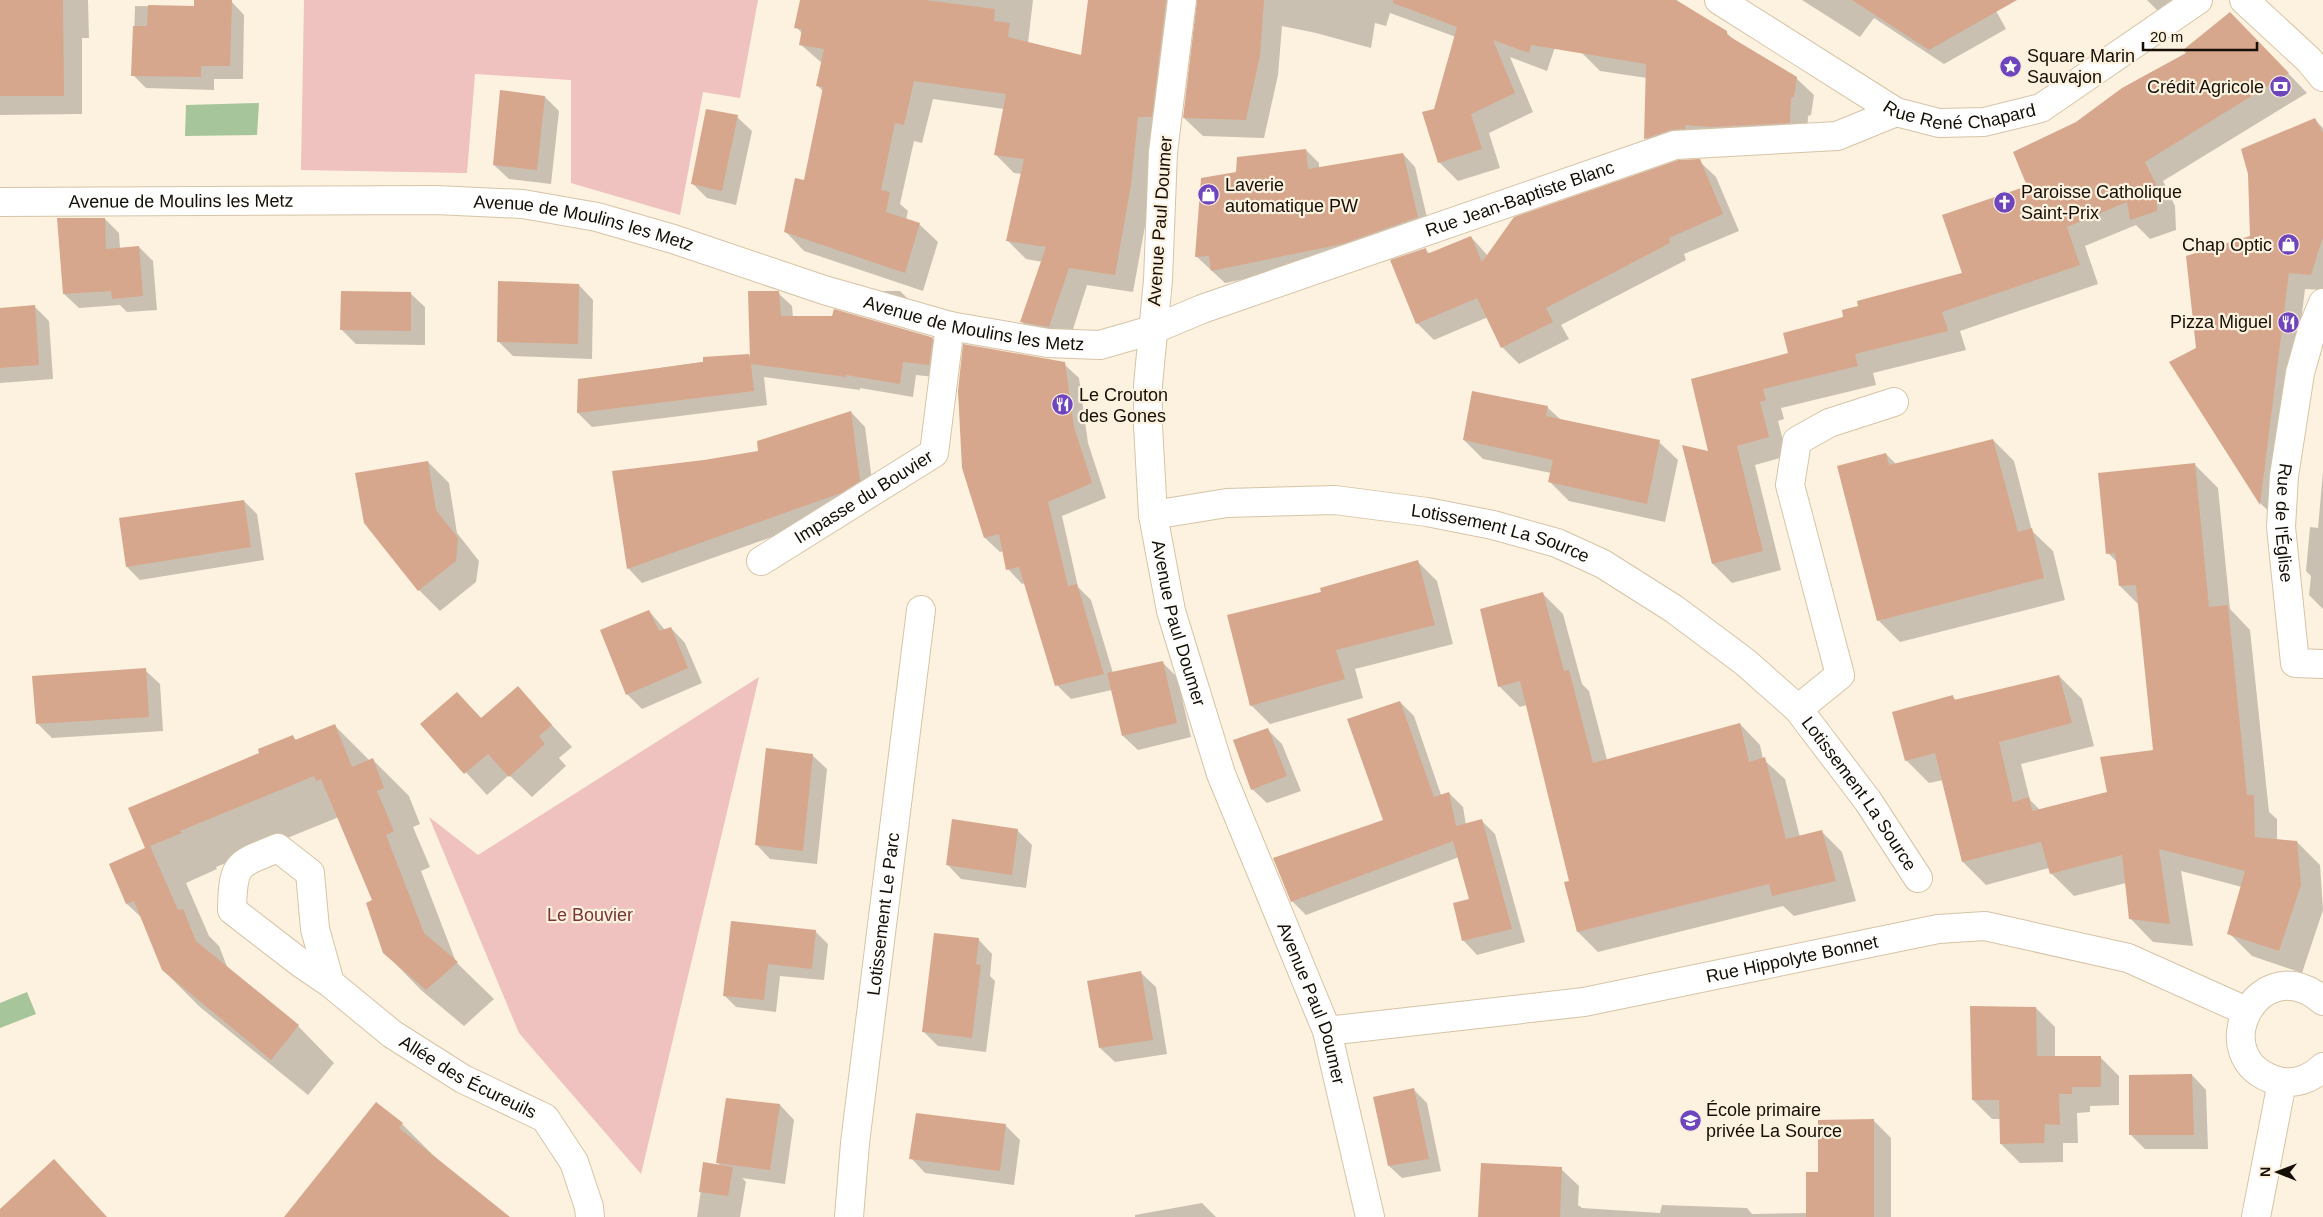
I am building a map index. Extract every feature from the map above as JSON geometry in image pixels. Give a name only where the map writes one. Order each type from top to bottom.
[{"type":"street","name":"Avenue Paul Doumer","points":[[1182,0],[1163,152],[1158,280],[1152,330],[1148,426],[1153,515],[1171,611],[1222,774],[1327,1031],[1370,1217]]},
{"type":"street","name":"Rue René Chapard","points":[[1719,0],[1896,112],[1939,123],[1984,122],[2041,108],[2198,0]]},
{"type":"street","points":[[2244,0],[2309,60],[2323,77]]},
{"type":"street","name":"Rue Jean-Baptiste Blanc","points":[[1152,330],[1202,308],[1675,145],[1837,136],[1896,112]]},
{"type":"street","name":"Avenue de Moulins les Metz","points":[[0,202],[436,200],[523,204],[597,217],[824,290],[950,326],[1048,343],[1100,345],[1152,330]]},
{"type":"street","name":"Rue de l'Église","points":[[2318,315],[2300,373],[2284,476],[2280,527],[2295,663],[2323,664]]},
{"type":"street","name":"Impasse du Bouvier","points":[[761,561],[934,453],[950,326]]},
{"type":"street","name":"Lotissement La Source","points":[[1798,709],[1840,675],[1790,485],[1797,441],[1829,423],[1894,402]]},
{"type":"street","name":"Lotissement La Source","points":[[1153,515],[1228,503],[1335,500],[1428,512],[1492,525],[1557,543],[1603,564],[1674,609],[1745,662],[1798,709],[1868,801],[1918,878]]},
{"type":"street","name":"Lotissement Le Parc","points":[[849,1217],[856,1133],[921,610]]},
{"type":"street","name":"Allée des Écureuils","points":[[330,982],[315,929],[310,874],[278,848],[243,862],[233,880],[232,910],[302,964],[330,982],[392,1034],[463,1079],[545,1118],[574,1162],[589,1207],[590,1217]]},
{"type":"street","name":"Rue Hippolyte Bonnet","points":[[1327,1031],[1584,1002],[1938,929],[1985,926],[2128,958],[2246,1011]]},
{"type":"street","points":[[2323,1001],[2300,987],[2284,986],[2269,990],[2256,998],[2246,1011],[2241,1025],[2240,1041],[2245,1056],[2267,1078],[2282,1082],[2296,1082],[2310,1077],[2323,1067]]},
{"type":"street","points":[[2256,1217],[2282,1082]]},
{"type":"green space","points":[[304,0],[758,0],[740,98],[703,92],[680,215],[571,183],[571,80],[475,74],[467,173],[301,170]]},
{"type":"green space","name":"Le Bouvier","points":[[759,677],[641,1174],[519,1033],[429,817],[478,855]]},
{"type":"shaded area","points":[[259,103],[257,135],[185,136],[186,105]]},
{"type":"shaded area","points":[[27,992],[36,1014],[0,1028],[0,1003]]},
{"type":"building","points":[[0,0],[63,0],[64,96],[0,96]]},
{"type":"building","points":[[194,0],[232,0],[230,66],[201,66],[201,77],[131,76],[133,26],[147,26],[148,5],[194,6]]},
{"type":"building","points":[[800,0],[925,0],[995,9],[994,21],[1010,23],[1008,37],[1081,55],[1088,0],[1166,0],[1152,117],[1138,117],[1131,185],[1115,275],[1069,268],[1049,327],[1020,322],[1046,247],[1006,241],[1024,159],[994,155],[1006,94],[914,81],[904,125],[895,123],[881,190],[890,192],[886,212],[920,223],[905,273],[784,232],[795,178],[804,180],[823,87],[816,86],[824,49],[799,45],[802,29],[794,28]]},
{"type":"building","points":[[1197,0],[1264,0],[1260,56],[1246,120],[1183,118]]},
{"type":"building","points":[[1393,0],[1676,0],[1727,31],[1727,35],[1797,77],[1794,97],[1791,98],[1790,123],[1711,127],[1685,125],[1686,129],[1670,130],[1644,139],[1646,64],[1531,45],[1529,53],[1493,40],[1515,93],[1471,114],[1482,149],[1438,163],[1422,112],[1434,109],[1457,27],[1393,3]]},
{"type":"building","points":[[1852,0],[2017,0],[1929,50]]},
{"type":"building","points":[[2230,12],[2289,73],[2145,162],[2157,186],[2157,211],[2130,220],[2127,202],[2067,227],[2080,265],[1942,312],[1948,331],[1855,354],[1858,366],[1763,389],[1766,400],[1760,402],[1769,437],[1737,446],[1763,551],[1712,564],[1682,445],[1708,451],[1691,379],[1788,353],[1783,333],[1843,317],[1842,310],[1858,306],[1857,301],[1962,273],[1942,215],[2027,186],[2013,152],[2076,122],[2122,88],[2186,53],[2183,50]]},
{"type":"building","points":[[500,90],[545,96],[537,170],[493,165]]},
{"type":"building","points":[[706,109],[738,115],[722,191],[691,184]]},
{"type":"building","points":[[2315,118],[2323,133],[2323,237],[2311,275],[2289,273],[2260,505],[2169,362],[2196,348],[2186,256],[2250,236],[2248,174],[2241,149]]},
{"type":"building","points":[[1306,149],[1308,169],[1403,153],[1418,217],[1342,244],[1211,271],[1209,256],[1195,257],[1201,178],[1236,172],[1237,157]]},
{"type":"building","points":[[1700,159],[1723,214],[1669,238],[1670,243],[1546,308],[1553,322],[1501,348],[1477,298],[1416,324],[1390,260],[1426,248],[1427,254],[1471,236],[1482,262],[1514,217],[1678,160]]},
{"type":"building","points":[[57,218],[105,218],[106,249],[139,246],[143,296],[112,299],[111,291],[63,294]]},
{"type":"building","points":[[498,281],[579,284],[578,344],[497,342]]},
{"type":"building","points":[[341,291],[411,292],[411,331],[340,330]]},
{"type":"building","points":[[748,291],[779,291],[781,316],[832,316],[834,309],[931,337],[933,338],[929,365],[903,362],[900,384],[846,375],[847,377],[751,364],[754,391],[577,413],[578,379],[703,362],[703,357],[749,354],[750,359]]},
{"type":"building","points":[[35,305],[39,365],[0,368],[0,308]]},
{"type":"building","points":[[963,344],[1065,362],[1074,427],[1092,483],[1048,502],[1068,586],[1077,584],[1104,674],[1055,686],[1019,567],[1006,570],[999,534],[984,538],[962,468],[958,391]]},
{"type":"building","points":[[1472,391],[1548,406],[1546,416],[1660,440],[1647,504],[1548,482],[1553,460],[1463,440]]},
{"type":"building","points":[[851,411],[860,481],[841,493],[627,569],[612,471],[704,460],[758,451],[757,441]]},
{"type":"building","points":[[1993,439],[2018,532],[2032,528],[2044,578],[1877,621],[1837,466],[1886,453],[1889,465]]},
{"type":"building","points":[[428,461],[436,510],[458,538],[456,561],[418,591],[364,523],[355,473]]},
{"type":"building","points":[[2195,463],[2209,607],[2228,605],[2247,795],[2254,795],[2255,837],[2297,841],[2301,885],[2279,951],[2227,934],[2245,871],[2159,849],[2170,924],[2129,919],[2122,855],[2050,874],[2041,842],[1962,862],[1935,753],[1905,761],[1892,712],[1953,695],[1954,700],[2059,675],[2072,723],[1999,742],[2013,802],[2029,797],[2032,811],[2107,792],[2100,757],[2153,750],[2136,585],[2119,586],[2115,553],[2106,554],[2098,473]]},
{"type":"building","points":[[244,500],[251,547],[126,567],[119,518]]},
{"type":"building","points":[[1418,560],[1435,625],[1336,650],[1345,679],[1250,706],[1227,615],[1321,592],[1320,588]]},
{"type":"building","points":[[1543,592],[1564,671],[1569,670],[1593,763],[1740,723],[1749,762],[1765,757],[1786,839],[1822,830],[1836,881],[1772,896],[1769,884],[1577,932],[1564,882],[1569,881],[1520,681],[1498,687],[1480,609]]},
{"type":"building","points":[[649,610],[659,631],[671,627],[688,668],[626,695],[600,630]]},
{"type":"building","points":[[1163,661],[1177,723],[1122,736],[1107,673]]},
{"type":"building","points":[[146,668],[149,717],[36,724],[32,676]]},
{"type":"building","points":[[518,686],[552,725],[539,736],[545,744],[509,777],[488,754],[464,774],[420,724],[457,692],[481,718]]},
{"type":"building","points":[[1400,701],[1434,797],[1449,792],[1456,826],[1482,819],[1512,929],[1462,941],[1453,903],[1469,899],[1453,841],[1291,902],[1273,858],[1383,820],[1347,719]]},
{"type":"building","points":[[335,724],[352,767],[373,758],[384,788],[377,791],[394,831],[386,835],[424,933],[458,962],[426,990],[383,953],[366,903],[372,900],[321,779],[316,781],[314,776],[180,831],[182,833],[150,846],[178,910],[183,909],[196,941],[299,1025],[271,1060],[162,970],[134,901],[126,904],[109,864],[145,848],[128,808],[259,753],[258,749],[293,735],[295,740]]},
{"type":"building","points":[[1268,728],[1287,776],[1251,790],[1233,740]]},
{"type":"building","points":[[766,748],[813,754],[803,851],[755,845]]},
{"type":"building","points":[[952,819],[1018,829],[1012,875],[946,865]]},
{"type":"building","points":[[731,921],[816,930],[812,969],[768,964],[764,1000],[723,996]]},
{"type":"building","points":[[934,933],[979,938],[976,964],[981,965],[972,1038],[922,1032]]},
{"type":"building","points":[[1141,971],[1153,1040],[1099,1048],[1087,981]]},
{"type":"building","points":[[1970,1006],[2036,1007],[2037,1056],[2101,1056],[2101,1087],[2072,1087],[2072,1094],[2059,1094],[2060,1125],[2045,1124],[2044,1143],[2000,1144],[1999,1100],[1972,1100]]},
{"type":"building","points":[[2192,1074],[2194,1135],[2129,1135],[2129,1075]]},
{"type":"building","points":[[1414,1088],[1429,1159],[1388,1166],[1373,1097]]},
{"type":"building","points":[[726,1098],[780,1104],[770,1170],[716,1163]]},
{"type":"building","points":[[376,1102],[403,1123],[399,1128],[510,1217],[284,1217]]},
{"type":"building","points":[[916,1113],[1006,1124],[1000,1171],[909,1159]]},
{"type":"building","points":[[1874,1119],[1874,1217],[1806,1217],[1806,1172],[1818,1172],[1818,1120]]},
{"type":"building","points":[[54,1159],[107,1217],[0,1217],[0,1209]]},
{"type":"building","points":[[703,1162],[733,1167],[728,1196],[699,1192]]},
{"type":"building","points":[[1481,1163],[1562,1167],[1560,1217],[1478,1217]]},
{"type":"place","name":"Square Marin Sauvajon","points":[[2011,66]]},
{"type":"place","name":"Crédit Agricole","points":[[2280,87]]},
{"type":"place","name":"Laverie automatique PW","points":[[1209,195]]},
{"type":"place","name":"Paroisse Catholique Saint-Prix","points":[[2005,202]]},
{"type":"place","name":"Chap Optic","points":[[2288,245]]},
{"type":"place","name":"Pizza Miguel","points":[[2288,322]]},
{"type":"place","name":"Le Crouton des Gones","points":[[1063,405]]},
{"type":"place","name":"École primaire privée La Source","points":[[1690,1120]]}]
